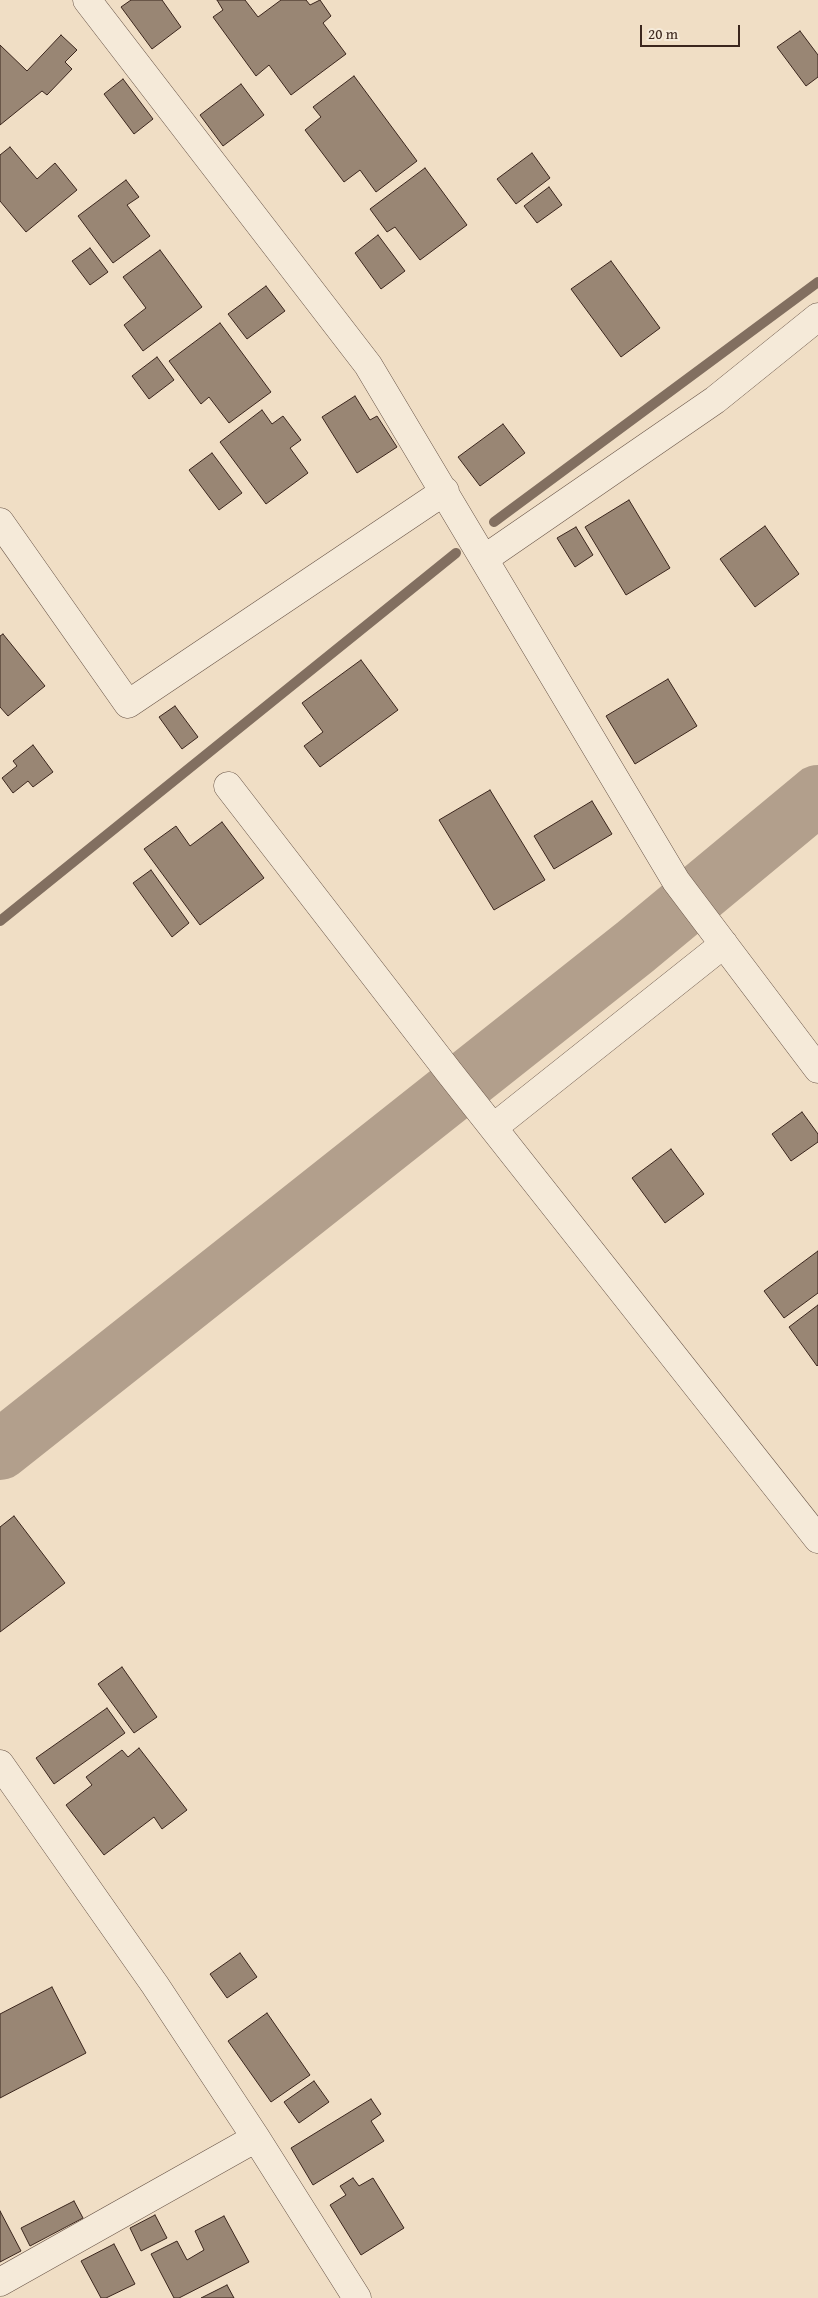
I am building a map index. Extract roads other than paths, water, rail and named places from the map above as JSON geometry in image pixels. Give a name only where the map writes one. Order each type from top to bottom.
[{"type":"street","points":[[87,0],[368,365],[445,491],[676,881],[818,1069]]},
{"type":"street","points":[[484,559],[715,400],[818,317]]},
{"type":"street","points":[[0,522],[128,704],[445,491]]},
{"type":"street","points":[[228,786],[449,1072],[818,1539]]},
{"type":"street","points":[[494,1127],[718,937]]},
{"type":"street","points":[[0,1764],[155,1984],[256,2138],[357,2298]]},
{"type":"street","points":[[0,2282],[256,2138]]},
{"type":"waterway","points":[[494,522],[818,282]]},
{"type":"waterway","points":[[0,921],[456,553]]},
{"type":"waterway","points":[[0,1450],[635,947],[818,795]]}]
